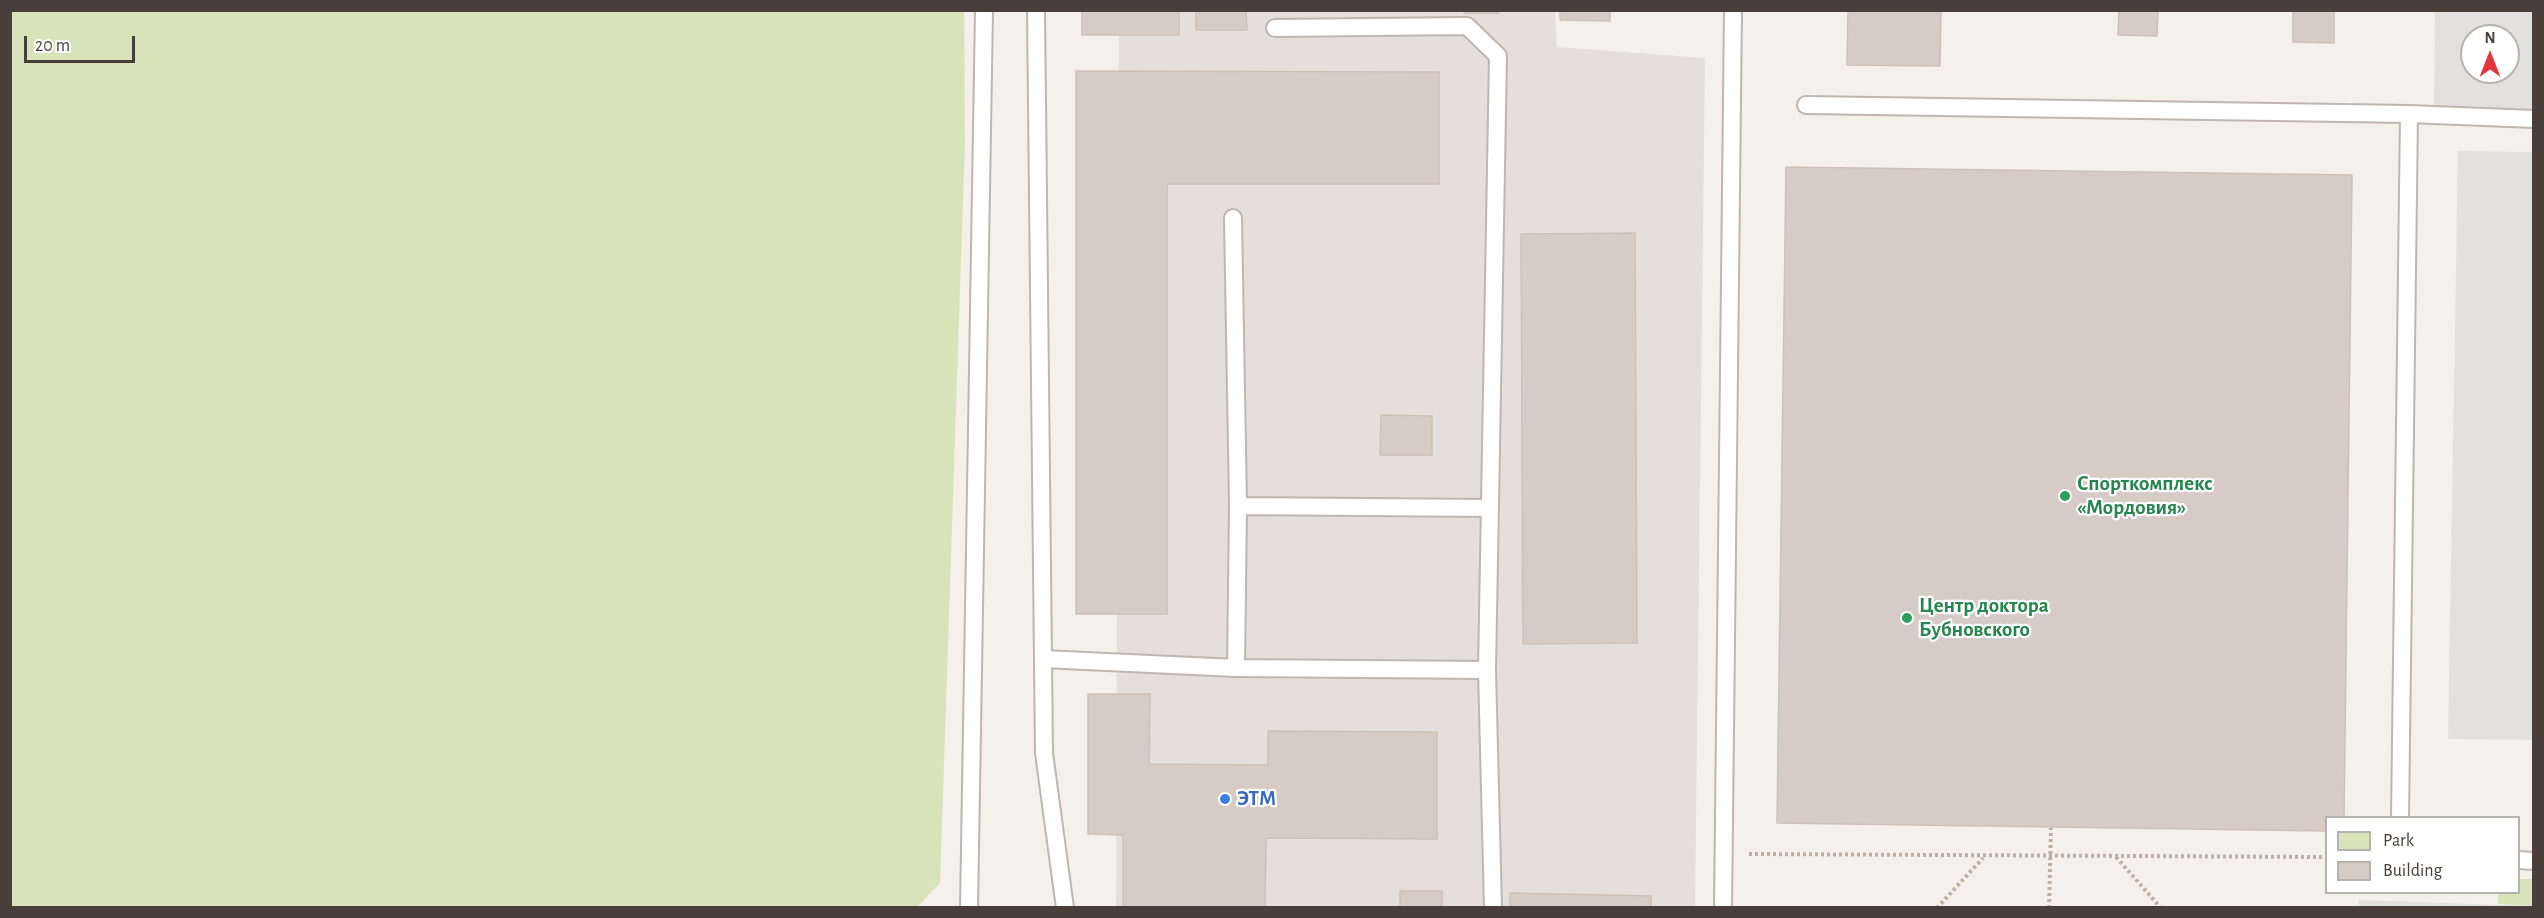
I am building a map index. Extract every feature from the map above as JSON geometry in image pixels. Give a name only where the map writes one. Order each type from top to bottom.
[{"type":"lane","points":[[969,908],[984,10]]},
{"type":"lane","points":[[1036,10],[1044,753],[1065,908]]},
{"type":"lane","points":[[1723,908],[1733,10]]},
{"type":"lane","points":[[1275,28],[1467,26],[1498,56],[1488,508],[1487,670],[1492,908]]},
{"type":"lane","points":[[1806,105],[2409,114],[2534,119]]},
{"type":"lane","points":[[2400,816],[2409,114]]},
{"type":"lane","points":[[1233,218],[1238,506],[1236,668]]},
{"type":"lane","points":[[1238,506],[1488,508]]},
{"type":"lane","points":[[1043,659],[1236,668],[1487,670]]},
{"type":"path","points":[[2049,908],[2051,828]]},
{"type":"path","points":[[1724,854],[1983,857],[2325,856]]},
{"type":"path","points":[[2115,856],[2161,908]]},
{"type":"path","points":[[1937,908],[1983,857]]},
{"type":"shaded area","points":[[1119,11],[1555,11],[1557,47],[1705,58],[1695,907],[1116,908]]},
{"type":"shaded area","points":[[2435,11],[2533,11],[2533,119],[2434,116]]},
{"type":"shaded area","points":[[2458,151],[2533,152],[2533,740],[2448,739]]},
{"type":"shaded area","points":[[2359,900],[2533,906],[2534,907],[2359,908]]},
{"type":"green space","points":[[10,11],[964,11],[965,140],[940,883],[917,907],[11,907]]},
{"type":"green space","points":[[2520,879],[2533,879],[2533,906],[2498,904],[2498,894],[2520,894]]},
{"type":"building","points":[[1082,10],[1179,10],[1179,35],[1082,35]]},
{"type":"building","points":[[1196,10],[1246,10],[1247,30],[1196,30]]},
{"type":"building","points":[[1464,10],[1499,10],[1499,13],[1464,13]]},
{"type":"building","points":[[1560,10],[1610,10],[1610,21],[1560,20]]},
{"type":"building","points":[[1848,10],[1941,10],[1940,66],[1847,65]]},
{"type":"building","points":[[2119,10],[2158,10],[2157,36],[2118,35]]},
{"type":"building","points":[[2293,10],[2334,10],[2334,43],[2293,42]]},
{"type":"building","points":[[1076,71],[1439,72],[1439,184],[1167,184],[1167,614],[1076,614]]},
{"type":"building","name":"Спорткомплекс «Мордовия»","points":[[1786,167],[2352,175],[2344,816],[2325,816],[2325,831],[1777,823]]},
{"type":"building","points":[[1635,233],[1637,643],[1523,644],[1521,234]]},
{"type":"building","points":[[1381,415],[1432,416],[1432,455],[1380,455]]},
{"type":"building","points":[[1088,694],[1150,694],[1149,764],[1268,765],[1268,731],[1437,732],[1437,839],[1266,838],[1265,908],[1123,908],[1123,835],[1088,834]]},
{"type":"building","points":[[1400,891],[1442,891],[1442,908],[1400,908]]},
{"type":"building","points":[[1510,893],[1651,896],[1651,908],[1510,908]]},
{"type":"place","name":"Спорткомплекс «Мордовия»","points":[[2065,496]]},
{"type":"place","name":"Центр доктора Бубновского","points":[[1907,618]]},
{"type":"place","name":"ЭТМ","points":[[1225,799]]}]
